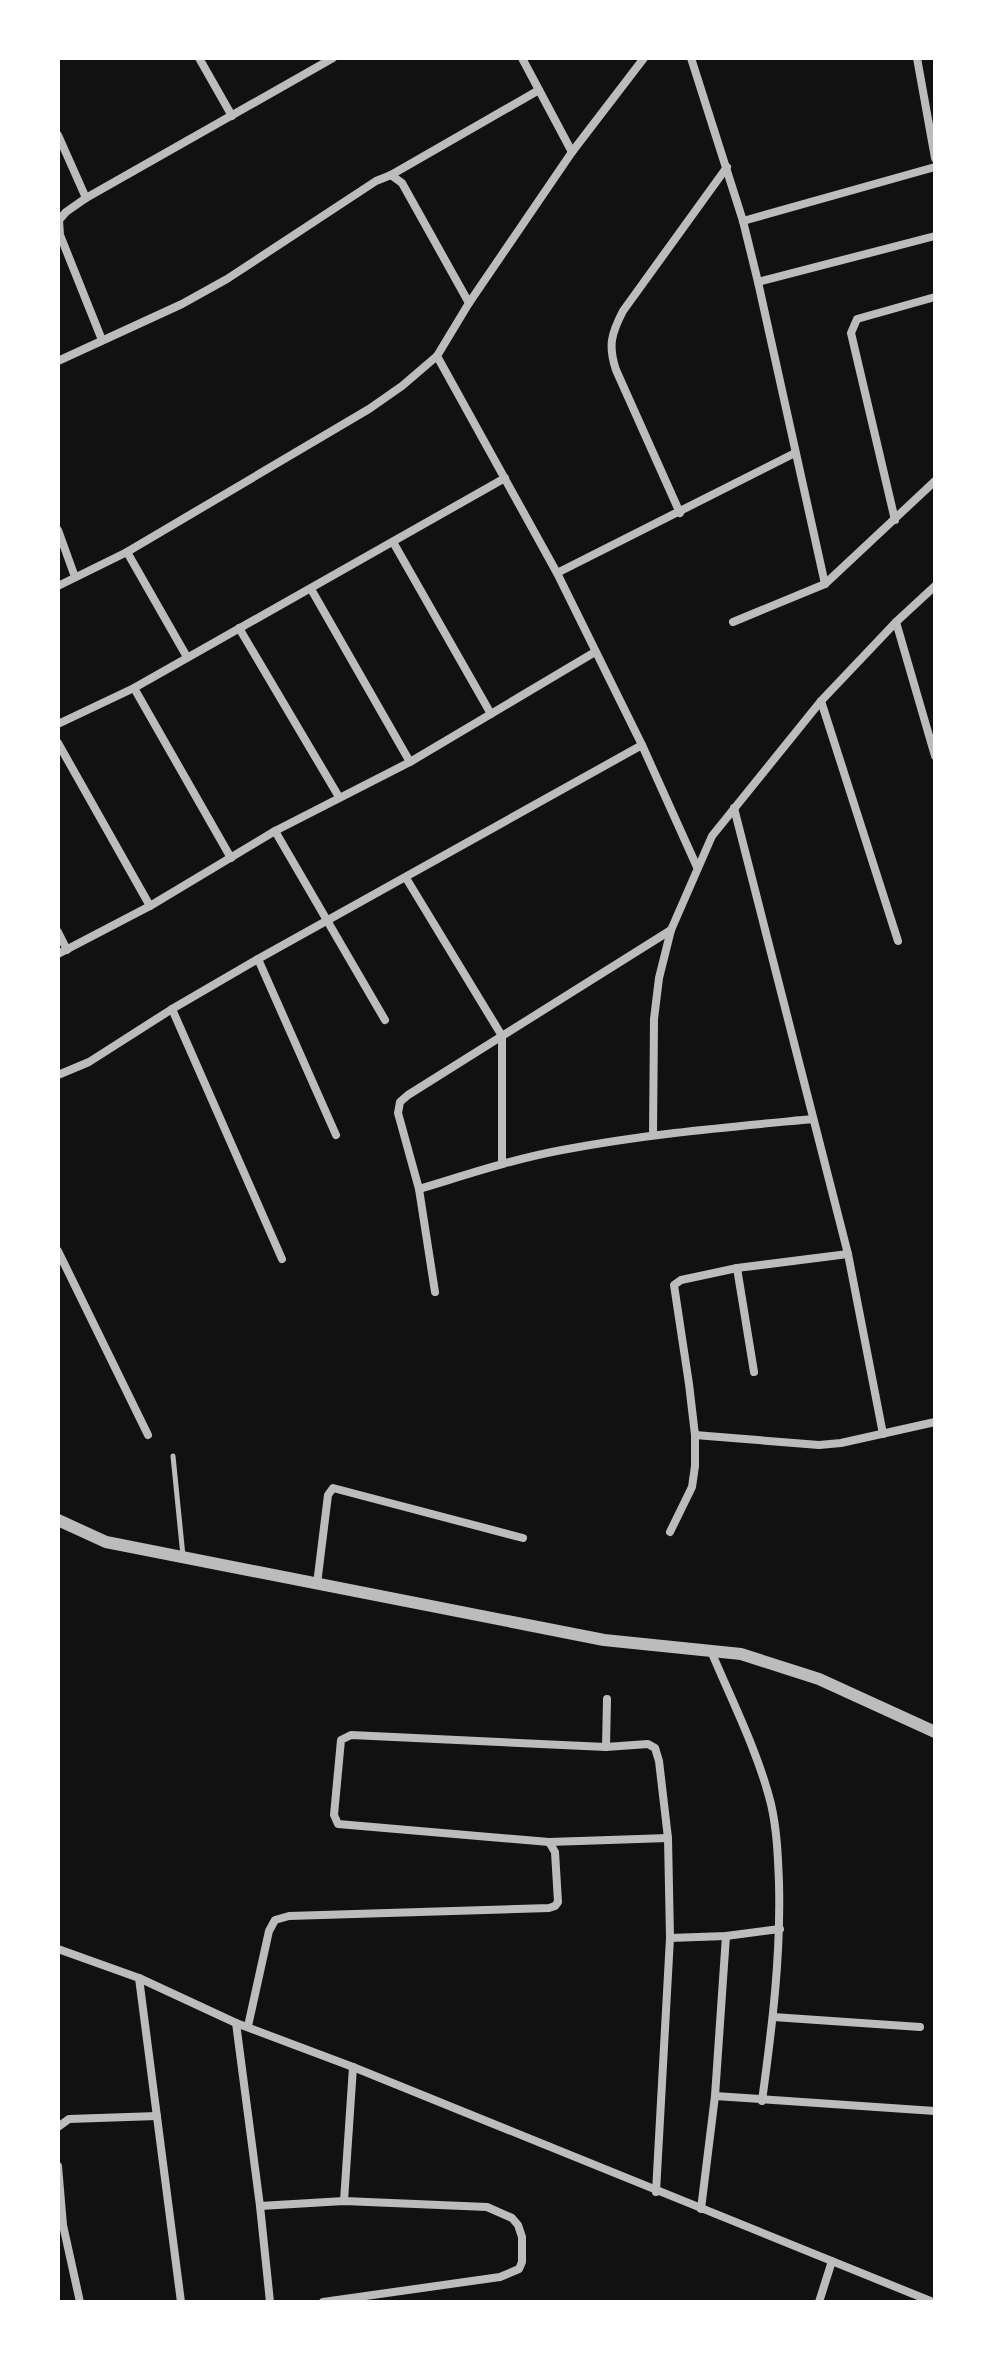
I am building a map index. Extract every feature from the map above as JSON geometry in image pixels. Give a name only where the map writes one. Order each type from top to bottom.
[{"type":"street","points":[[199,58],[232,116]]},
{"type":"street","points":[[102,340],[58,227],[59,220],[86,198],[232,116],[320,61],[333,58]]},
{"type":"street","points":[[522,58],[572,152]]},
{"type":"street","points":[[58,586],[127,552],[369,409],[437,356],[469,303],[572,152],[644,58]]},
{"type":"street","points":[[691,58],[743,221],[825,584]]},
{"type":"street","points":[[917,58],[935,158]]},
{"type":"street","points":[[58,361],[182,304],[227,279],[376,181],[539,90]]},
{"type":"street","points":[[58,135],[86,198]]},
{"type":"street","points":[[680,513],[610,353],[613,331],[623,311],[727,167]]},
{"type":"street","points":[[743,221],[935,167]]},
{"type":"street","points":[[391,175],[402,183],[469,303]]},
{"type":"street","points":[[758,282],[935,236]]},
{"type":"street","points":[[895,520],[851,333],[857,319],[935,297]]},
{"type":"street","points":[[437,356],[557,573],[642,745],[697,867]]},
{"type":"street","points":[[557,573],[795,453]]},
{"type":"street","points":[[58,724],[134,688],[505,478]]},
{"type":"street","points":[[733,622],[825,584],[935,481]]},
{"type":"street","points":[[58,530],[75,577]]},
{"type":"street","points":[[393,542],[491,714]]},
{"type":"street","points":[[127,552],[187,657]]},
{"type":"street","points":[[653,1135],[654,1019],[659,978],[671,930],[712,836],[821,701],[935,586]]},
{"type":"street","points":[[311,589],[410,762]]},
{"type":"street","points":[[896,622],[935,756]]},
{"type":"street","points":[[239,628],[339,797]]},
{"type":"street","points":[[58,932],[62,952],[150,906],[275,831],[410,762],[595,652]]},
{"type":"street","points":[[134,688],[231,858]]},
{"type":"street","points":[[821,701],[898,941]]},
{"type":"street","points":[[58,743],[150,906]]},
{"type":"street","points":[[58,1075],[89,1062],[258,959],[642,745]]},
{"type":"street","points":[[734,808],[848,1254],[883,1434]]},
{"type":"street","points":[[275,831],[385,1020]]},
{"type":"street","points":[[406,878],[502,1036],[502,1164]]},
{"type":"street","points":[[435,1292],[419,1189],[400,1125],[400,1102],[671,930]]},
{"type":"street","points":[[258,959],[336,1135]]},
{"type":"street","points":[[172,1009],[282,1259]]},
{"type":"street","points":[[419,1189],[562,1150],[653,1135],[813,1119]]},
{"type":"street","points":[[58,1251],[148,1435]]},
{"type":"street","points":[[670,1532],[692,1487],[695,1435],[674,1285],[681,1280],[737,1268],[848,1254]]},
{"type":"street","points":[[737,1268],[754,1372]]},
{"type":"street","points":[[695,1435],[819,1445],[935,1422]]},
{"type":"street","points":[[317,1584],[328,1495],[333,1488],[523,1538]]},
{"type":"street","points":[[58,1520],[106,1542],[317,1584],[604,1640],[741,1654],[819,1679],[935,1732]]},
{"type":"street","points":[[711,1651],[753,1751],[771,1804],[778,1849],[780,1929],[762,2101]]},
{"type":"street","points":[[606,1747],[607,1699]]},
{"type":"street","points":[[656,2192],[670,1938],[668,1838],[655,1748],[648,1744],[606,1747],[351,1735],[341,1740],[334,1815],[338,1824],[549,1842],[668,1838]]},
{"type":"street","points":[[248,2026],[269,1931],[275,1920],[289,1916],[549,1908],[555,1906],[559,1895],[555,1852],[549,1842]]},
{"type":"street","points":[[670,1938],[726,1936],[780,1929]]},
{"type":"street","points":[[701,2209],[715,2096],[726,1936]]},
{"type":"street","points":[[58,1949],[139,1978],[236,2023],[353,2067],[931,2302]]},
{"type":"street","points":[[139,1978],[181,2302]]},
{"type":"street","points":[[773,2017],[920,2027]]},
{"type":"street","points":[[236,2023],[270,2302]]},
{"type":"street","points":[[344,2201],[353,2067]]},
{"type":"street","points":[[715,2096],[935,2111]]},
{"type":"street","points":[[58,2127],[69,2119],[157,2116]]},
{"type":"street","points":[[58,2166],[60,2225],[80,2302]]},
{"type":"street","points":[[260,2206],[344,2201],[487,2207],[512,2218],[518,2225],[522,2237],[522,2262],[519,2269],[500,2277],[323,2302]]},
{"type":"street","points":[[819,2302],[832,2261]]},
{"type":"lane","points":[[173,1456],[183,1557]]}]
